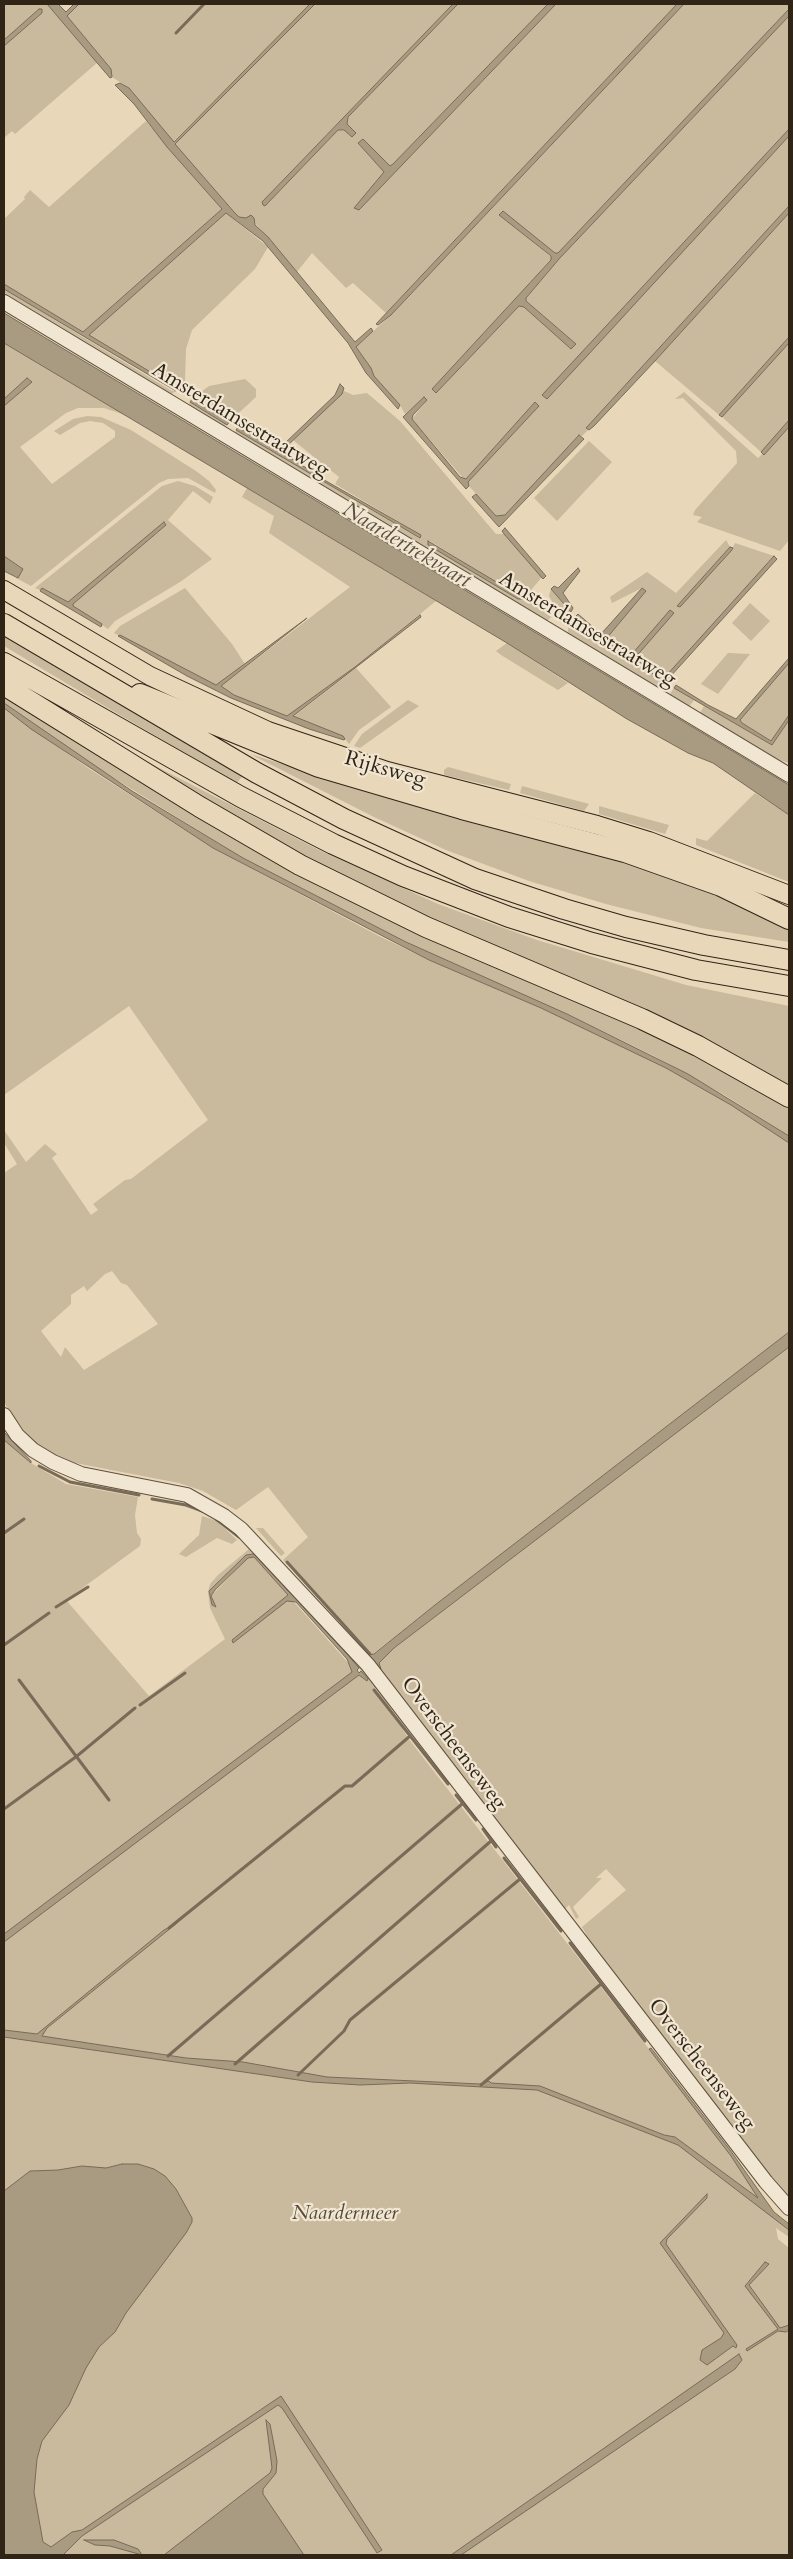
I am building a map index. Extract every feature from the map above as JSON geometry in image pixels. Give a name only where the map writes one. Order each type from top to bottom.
[{"type":"highway","points":[[4,624],[248,768],[318,806],[409,850],[475,879],[564,910],[626,927],[750,954],[789,960]]},
{"type":"highway","points":[[4,662],[25,676],[242,797],[333,844],[403,876],[460,899],[557,933],[631,954],[750,980],[789,986]]},
{"type":"highway","points":[[92,676],[184,711],[266,747],[319,767],[446,805],[625,852],[721,886],[789,919]]},
{"type":"highway","points":[[4,685],[200,807],[300,865],[435,931],[642,1019],[698,1046],[789,1098]]},
{"type":"main road","name":"Rijksweg","points":[[4,590],[150,676],[268,731],[387,771],[588,823],[649,841],[789,895]]},
{"type":"street","name":"Amsterdamsestraatweg","points":[[4,302],[789,775]]},
{"type":"street","name":"Overscheenseweg","points":[[4,1415],[17,1435],[33,1450],[52,1462],[81,1474],[187,1495],[224,1516],[241,1529],[368,1665],[760,2175],[789,2208]]},
{"type":"green space","points":[[4,4],[47,4],[98,62],[15,134],[12,131],[4,138],[4,46],[42,13],[39,9],[4,40]]},
{"type":"green space","points":[[79,4],[310,4],[173,142],[129,88],[112,77],[111,69],[67,16]]},
{"type":"green space","points":[[315,4],[453,4],[262,202],[265,206],[338,130],[356,133],[347,124],[348,117],[458,4],[548,4],[393,164],[390,166],[363,140],[358,143],[384,172],[359,210],[556,4],[677,4],[386,313],[353,283],[346,288],[312,253],[297,272],[253,221],[239,217],[234,212],[174,144]]},
{"type":"green space","points":[[684,4],[789,4],[789,9],[558,253],[555,253],[503,212],[499,215],[551,257],[551,260],[432,389],[436,393],[519,306],[524,307],[571,349],[576,344],[526,301],[526,298],[559,259],[789,16],[789,129],[581,354],[547,398],[789,136],[789,206],[586,428],[588,430],[582,436],[579,435],[505,515],[496,516],[467,482],[539,406],[535,402],[466,479],[463,478],[412,419],[427,400],[424,398],[405,414],[400,405],[374,376],[371,368],[356,347],[391,315]]},
{"type":"green space","points":[[146,121],[222,209],[83,332],[4,284],[4,219],[25,199],[24,197],[30,190],[49,207]]},
{"type":"green space","points":[[226,213],[268,247],[255,269],[192,330],[186,349],[185,381],[178,389],[88,335]]},
{"type":"green space","points":[[789,213],[789,337],[719,415],[655,361]]},
{"type":"green space","points":[[4,289],[172,391],[176,391],[170,395],[4,298]]},
{"type":"green space","points":[[4,343],[125,415],[104,408],[78,408],[66,413],[20,447],[52,484],[115,437],[115,431],[103,423],[90,421],[80,423],[60,435],[54,431],[73,419],[87,416],[101,417],[131,430],[196,471],[209,481],[216,490],[215,493],[188,478],[168,479],[159,483],[31,586],[16,578],[18,578],[21,567],[4,556],[4,406],[31,382],[27,378],[4,399]]},
{"type":"green space","points":[[789,343],[789,420],[761,452],[722,417]]},
{"type":"green space","points":[[245,379],[256,389],[256,397],[230,421],[193,398],[209,386]]},
{"type":"green space","points":[[344,391],[353,395],[367,393],[400,421],[496,534],[504,534],[542,577],[526,596],[551,617],[545,623],[234,436],[236,430],[419,538],[421,535],[335,484],[339,477],[293,440]],"holes":[[[428,541],[523,599],[518,599],[428,545]]]},
{"type":"green space","points":[[684,392],[758,458],[789,427],[789,540],[780,551],[697,522],[702,517],[693,515],[695,510],[737,463],[736,451],[683,398],[675,399]]},
{"type":"green space","points":[[190,402],[227,425],[222,427],[188,407]]},
{"type":"green space","points":[[589,441],[612,462],[557,521],[534,498]]},
{"type":"green space","points":[[178,481],[195,486],[213,497],[210,504],[193,491],[168,520],[212,559],[180,582],[115,621],[108,629],[73,606],[73,604],[166,525],[165,522],[68,602],[35,588],[162,486]]},
{"type":"green space","points":[[247,488],[436,601],[355,667],[287,716],[234,695],[221,686],[350,587],[269,533],[274,516],[242,497]]},
{"type":"green space","points":[[726,540],[730,547],[677,606],[680,606],[731,551],[735,543],[774,556],[665,678],[634,659],[670,611],[632,654],[619,651],[607,641],[608,635],[646,591],[642,588],[612,603],[610,597],[647,572],[676,593]]},
{"type":"green space","points":[[185,588],[232,644],[245,664],[218,684],[214,685],[114,633],[120,626]]},
{"type":"green space","points":[[551,589],[571,612],[562,615],[556,609],[549,596]]},
{"type":"green space","points":[[750,603],[770,621],[751,641],[732,623]]},
{"type":"green space","points":[[576,616],[604,643],[669,684],[667,688],[661,690],[567,636],[569,624]]},
{"type":"green space","points":[[4,634],[243,775],[237,783],[113,711],[4,646]]},
{"type":"green space","points":[[507,643],[568,683],[558,690],[496,651]]},
{"type":"green space","points":[[728,653],[750,654],[718,694],[701,684]]},
{"type":"green space","points":[[789,663],[789,715],[771,741],[740,720]]},
{"type":"green space","points":[[356,668],[391,707],[359,730],[349,744],[345,739],[293,717]]},
{"type":"green space","points":[[674,688],[694,700],[689,707],[671,700],[670,694]]},
{"type":"green space","points":[[4,694],[106,757],[665,1039],[773,1098],[789,1108],[789,1136],[726,1096],[654,1056],[567,1014],[432,955],[243,858],[104,772],[4,703]]},
{"type":"green space","points":[[408,700],[419,706],[360,748],[354,746],[362,734]]},
{"type":"green space","points":[[704,706],[772,745],[789,720],[789,763],[776,759],[699,715]]},
{"type":"green space","points":[[4,708],[88,768],[213,848],[379,936],[429,960],[541,1008],[666,1068],[731,1105],[789,1143],[789,1332],[373,1654],[369,1655],[381,1669],[378,1663],[394,1648],[789,1347],[789,2203],[583,1937],[586,1934],[582,1927],[626,1890],[606,1869],[596,1878],[602,1878],[573,1907],[579,1917],[576,1919],[569,1905],[563,1911],[351,1642],[345,1628],[283,1560],[308,1537],[268,1487],[236,1510],[203,1491],[179,1483],[70,1462],[51,1454],[33,1441],[13,1418],[4,1402],[4,1173],[17,1164],[4,1143],[4,1130],[26,1162],[45,1144],[57,1154],[52,1158],[91,1215],[98,1210],[93,1204],[125,1180],[131,1179],[208,1120],[129,1006],[4,1095]],"holes":[[[112,1271],[121,1283],[127,1285],[158,1324],[84,1370],[65,1347],[61,1357],[41,1331],[71,1304],[71,1295],[84,1286],[87,1291],[105,1274]]]},
{"type":"green space","points":[[72,719],[163,770],[319,850],[438,904],[537,940],[686,985],[789,1006],[789,1088],[425,917],[281,844]]},
{"type":"green space","points":[[250,754],[327,778],[678,877],[789,927],[789,942],[701,928],[606,904],[529,881],[446,850],[374,817]]},
{"type":"green space","points":[[448,767],[511,784],[509,790],[444,775],[444,770]]},
{"type":"green space","points":[[522,786],[589,804],[584,811],[520,793]]},
{"type":"green space","points":[[755,793],[789,815],[789,882],[696,845],[696,838],[707,841]]},
{"type":"green space","points":[[599,806],[669,825],[665,834],[599,814]]},
{"type":"green space","name":"Naardermeer","points":[[4,1440],[31,1463],[66,1484],[138,1497],[135,1515],[137,1533],[141,1539],[140,1546],[66,1600],[149,1696],[225,1639],[210,1608],[208,1592],[210,1584],[249,1549],[254,1554],[246,1556],[209,1591],[211,1596],[248,1558],[254,1557],[359,1675],[368,1679],[347,1654],[347,1648],[377,1685],[408,1738],[721,2142],[774,2216],[789,2226],[789,2237],[776,2228],[778,2239],[789,2248],[789,2555],[4,2555]]},
{"type":"green space","points":[[202,1516],[217,1521],[237,1540],[232,1544],[217,1538],[186,1557],[179,1554],[199,1535]]},
{"type":"green space","points":[[256,1528],[263,1528],[285,1553],[281,1556]]},
{"type":"shaded area","points":[[47,4],[58,4],[66,12],[74,4],[79,4],[67,16],[111,69],[112,77],[110,78]]},
{"type":"shaded area","points":[[310,4],[315,4],[175,144],[239,217],[246,218],[251,215],[254,218],[255,225],[268,237],[355,342],[371,328],[373,331],[356,347],[371,368],[374,376],[400,405],[398,409],[366,373],[348,343],[263,241],[226,213],[89,335],[177,388],[176,391],[4,289],[4,284],[83,332],[222,209],[167,147],[134,104],[115,85],[120,83],[129,88],[174,142]]},
{"type":"shaded area","points":[[453,4],[458,4],[348,117],[347,124],[356,133],[352,137],[344,130],[338,130],[265,206],[263,205],[262,202]]},
{"type":"shaded area","points":[[548,4],[556,4],[359,210],[354,208],[384,172],[358,143],[363,139],[390,166],[393,164]]},
{"type":"shaded area","points":[[677,4],[684,4],[391,315],[378,325],[376,324]]},
{"type":"shaded area","points":[[39,9],[42,9],[42,13],[4,46],[4,40]]},
{"type":"shaded area","points":[[789,9],[789,16],[559,259],[526,298],[526,301],[576,344],[571,349],[524,307],[519,306],[436,393],[432,389],[551,260],[551,256],[499,215],[503,211],[555,253],[558,253]]},
{"type":"shaded area","points":[[789,129],[789,136],[587,356],[547,399],[542,395]]},
{"type":"shaded area","points":[[789,206],[789,213],[655,361],[594,426],[589,430],[586,428]]},
{"type":"shaded area","points":[[4,313],[789,785],[789,815],[713,763],[688,753],[627,719],[507,643],[4,343]]},
{"type":"shaded area","points":[[789,337],[789,343],[722,417],[719,415]]},
{"type":"shaded area","points":[[27,378],[32,382],[4,406],[4,399]]},
{"type":"shaded area","points":[[340,384],[344,388],[342,394],[287,446],[285,454],[326,481],[421,535],[420,538],[236,430],[238,427],[274,448],[282,446],[335,395]]},
{"type":"shaded area","points":[[424,397],[427,400],[413,415],[412,419],[460,477],[466,479],[535,402],[539,406],[468,482],[469,486],[466,489],[403,417]]},
{"type":"shaded area","points":[[193,398],[230,421],[227,425],[190,402]]},
{"type":"shaded area","points":[[789,420],[789,427],[764,455],[761,452]]},
{"type":"shaded area","points":[[579,435],[584,439],[499,527],[472,497],[476,494],[496,516],[505,515]]},
{"type":"shaded area","points":[[164,522],[166,525],[73,604],[73,606],[102,624],[101,627],[40,591],[42,588],[68,602]]},
{"type":"shaded area","points":[[505,528],[546,576],[543,579],[504,534],[502,531]]},
{"type":"shaded area","points":[[428,541],[523,599],[518,599],[428,545]]},
{"type":"shaded area","points":[[730,547],[733,548],[731,551],[680,607],[677,606]]},
{"type":"shaded area","points":[[4,556],[23,569],[18,578],[4,571]]},
{"type":"shaded area","points":[[774,556],[777,559],[669,678],[669,684],[604,643],[576,616],[578,614],[601,634],[642,588],[646,591],[606,639],[619,651],[632,654],[670,610],[674,613],[634,659],[665,677]]},
{"type":"shaded area","points":[[578,568],[580,571],[563,593],[573,608],[571,612],[551,589],[554,586],[558,588]]},
{"type":"shaded area","points":[[420,615],[421,617],[293,716],[343,736],[344,740],[309,729],[231,698],[187,676],[118,636],[120,635],[216,685],[307,618],[221,686],[234,695],[287,716],[355,667]]},
{"type":"shaded area","points":[[789,658],[789,663],[740,720],[771,741],[789,715],[789,720],[772,745],[674,688],[676,685],[708,705],[736,719]]},
{"type":"shaded area","points":[[4,703],[132,791],[243,858],[406,942],[567,1014],[688,1074],[789,1136],[789,1143],[731,1105],[666,1068],[541,1008],[429,960],[213,848],[31,729],[4,708]]},
{"type":"shaded area","points":[[789,1332],[789,1347],[394,1648],[379,1663],[381,1669],[368,1655],[374,1654]]},
{"type":"shaded area","points":[[4,1432],[31,1461],[31,1463],[4,1440]]},
{"type":"shaded area","points":[[254,1554],[347,1654],[359,1668],[357,1670],[359,1673],[361,1671],[368,1679],[367,1681],[359,1675],[4,1942],[4,1934],[352,1672],[347,1659],[296,1602],[287,1601],[233,1643],[232,1640],[288,1595],[254,1557],[248,1558],[215,1590],[211,1596],[216,1607],[212,1605],[209,1591],[246,1555]]},
{"type":"shaded area","points":[[177,1923],[47,2028],[42,2036],[186,2058],[243,2062],[327,2077],[480,2084],[489,2081],[491,2083],[540,2086],[664,2135],[675,2137],[758,2198],[731,2156],[649,2049],[651,2048],[730,2150],[774,2212],[789,2224],[789,2230],[678,2145],[537,2090],[410,2083],[360,2085],[312,2082],[4,2037],[4,2030],[37,2034],[164,1930]]},
{"type":"shaded area","points":[[122,2164],[138,2164],[154,2169],[165,2176],[176,2189],[192,2218],[192,2222],[186,2233],[126,2313],[115,2332],[99,2347],[86,2368],[69,2405],[42,2441],[37,2459],[34,2492],[43,2542],[51,2547],[72,2532],[82,2530],[281,2396],[382,2550],[377,2553],[282,2408],[278,2405],[82,2536],[63,2555],[4,2555],[4,2191],[30,2171],[58,2170],[82,2166],[106,2168]]},
{"type":"shaded area","points":[[707,2194],[707,2198],[667,2239],[666,2244],[737,2345],[736,2348],[733,2346],[707,2365],[700,2360],[702,2350],[721,2338],[724,2333],[660,2243]]},
{"type":"shaded area","points":[[765,2262],[769,2264],[749,2285],[780,2328],[789,2325],[789,2330],[786,2332],[778,2331],[747,2351],[746,2349],[778,2329],[745,2286]]},
{"type":"shaded area","points":[[739,2354],[742,2360],[735,2369],[461,2555],[451,2555]]},
{"type":"shaded area","points":[[266,2420],[270,2424],[277,2461],[276,2473],[263,2489],[263,2494],[304,2555],[164,2555],[270,2473],[272,2468]]},
{"type":"shaded area","points":[[84,2540],[114,2540],[138,2549],[142,2555],[110,2546],[95,2545]]},
{"type":"waterway","points":[[176,33],[204,4]]},
{"type":"waterway","points":[[39,1466],[70,1482],[139,1495]]},
{"type":"waterway","points":[[152,1499],[186,1505],[205,1512]]},
{"type":"waterway","points":[[4,1533],[24,1519]]},
{"type":"waterway","points":[[216,1519],[239,1537]]},
{"type":"waterway","points":[[287,1562],[370,1654]]},
{"type":"waterway","points":[[56,1607],[88,1587]]},
{"type":"waterway","points":[[4,1645],[49,1613]]},
{"type":"waterway","points":[[140,1705],[185,1673]]},
{"type":"waterway","points":[[19,1680],[109,1800]]},
{"type":"waterway","points":[[374,1690],[448,1784]]},
{"type":"waterway","points":[[4,1809],[77,1756],[135,1708]]},
{"type":"waterway","points":[[169,1928],[345,1786],[352,1786],[410,1736]]},
{"type":"waterway","points":[[456,1795],[476,1820]]},
{"type":"waterway","points":[[168,2056],[462,1804]]},
{"type":"waterway","points":[[483,1829],[496,1847]]},
{"type":"waterway","points":[[235,2064],[491,1841]]},
{"type":"waterway","points":[[504,1858],[561,1931]]},
{"type":"waterway","points":[[298,2075],[344,2031],[350,2020],[520,1879]]},
{"type":"waterway","points":[[570,1943],[645,2041]]},
{"type":"waterway","points":[[481,2085],[601,1984]]},
{"type":"water label","name":"Naardertrekvaart","points":[[406,546]]}]
